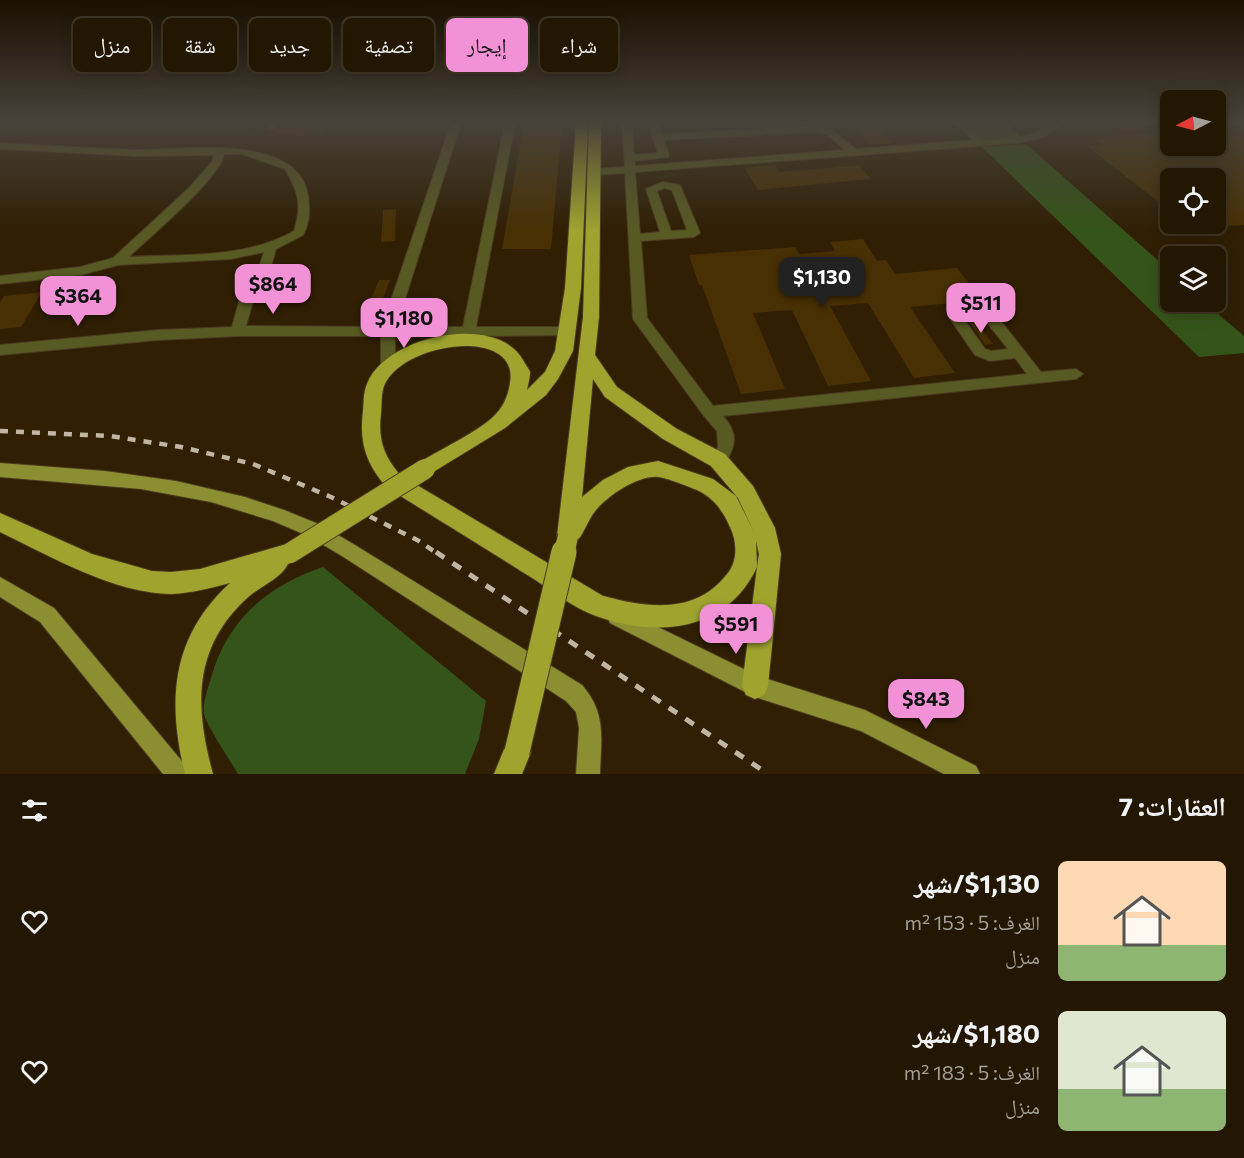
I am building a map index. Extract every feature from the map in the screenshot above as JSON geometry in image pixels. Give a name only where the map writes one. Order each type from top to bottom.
[{"type":"highway","points":[[199,774],[188,738],[185,699],[191,666],[206,634],[230,599],[290,553],[498,423],[540,390],[552,375],[564,351],[573,288],[580,159]]},
{"type":"highway","points":[[513,767],[568,536],[591,317],[594,159]]},
{"type":"highway","points":[[498,423],[516,399],[521,384],[519,364],[510,352],[500,345],[467,336],[439,341],[402,353],[388,366],[376,383],[368,437],[378,464],[393,481],[598,606],[640,617],[677,616],[701,609],[727,593],[746,567],[745,536],[729,502],[706,485],[658,469],[634,473],[610,486],[588,504],[568,536]]},
{"type":"highway","points":[[586,356],[611,392],[670,434],[718,460],[746,492],[764,528],[770,554],[755,686]]},
{"type":"highway","points":[[0,522],[55,548],[131,578],[170,584],[262,563],[290,553]]},
{"type":"main road","points":[[0,470],[43,472],[164,486],[227,499],[279,515],[339,543],[574,693],[586,707],[590,728],[588,774]]},
{"type":"main road","points":[[0,586],[47,615],[178,774]]},
{"type":"main road","points":[[598,606],[755,686],[865,721],[968,774]]},
{"type":"street","points":[[117,261],[194,189],[218,163],[218,159]]},
{"type":"street","points":[[0,280],[81,271],[117,261],[231,255],[271,247],[299,233],[305,213],[302,189],[289,167],[266,159]]},
{"type":"street","points":[[388,366],[388,331],[444,159]]},
{"type":"street","points":[[467,336],[503,159]]},
{"type":"street","points":[[631,159],[641,323],[709,412],[725,429],[726,448],[718,460]]},
{"type":"street","points":[[594,172],[649,159]]},
{"type":"street","points":[[631,164],[730,159]]},
{"type":"street","points":[[636,238],[667,236],[694,233],[676,187],[669,185],[651,189],[667,236]]},
{"type":"street","points":[[238,331],[248,294],[264,270],[271,247]]},
{"type":"street","points":[[0,351],[158,335],[238,331],[388,331],[467,336],[567,332]]},
{"type":"street","points":[[1018,353],[1037,377]]},
{"type":"street","points":[[709,412],[1076,374]]},
{"type":"green space","points":[[995,159],[1043,159],[1160,262],[1160,312],[1216,312],[1244,336],[1244,353],[1199,357]]},
{"type":"green space","points":[[323,567],[486,701],[479,739],[465,774],[238,774],[204,714],[206,696],[218,657],[239,622],[267,595],[284,584]]},
{"type":"building","points":[[518,159],[559,159],[551,249],[502,249]]},
{"type":"building","points":[[1104,159],[1244,159],[1244,225],[1226,226],[1226,168],[1160,168],[1160,203]]},
{"type":"building","points":[[775,165],[779,172],[859,165],[871,179],[758,190],[745,168]]},
{"type":"building","points":[[396,209],[395,241],[381,242],[383,210]]},
{"type":"building","points":[[863,239],[877,261],[886,260],[895,274],[957,268],[983,300],[910,307],[955,373],[914,378],[868,303],[830,306],[871,381],[828,386],[792,310],[753,313],[785,389],[741,394],[689,255],[795,247],[799,254],[835,251],[830,242]]},
{"type":"building","points":[[379,280],[390,280],[382,301],[370,301]]},
{"type":"building","points":[[42,292],[21,327],[0,329],[0,302],[4,296]]},
{"type":"building","points":[[969,322],[976,322],[993,344],[985,345]]},
{"type":"railway","points":[[0,431],[110,436],[181,447],[253,464],[331,497],[419,541],[438,554]]},
{"type":"railway","points":[[436,552],[768,774]]}]
